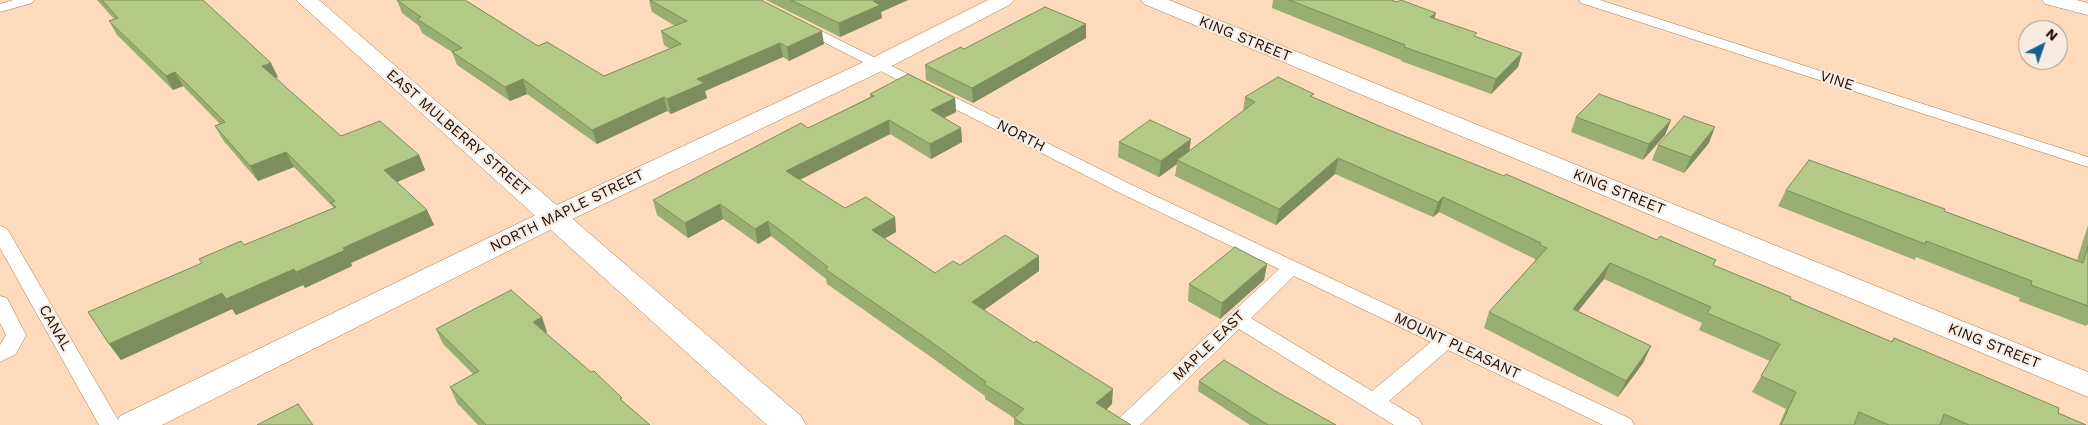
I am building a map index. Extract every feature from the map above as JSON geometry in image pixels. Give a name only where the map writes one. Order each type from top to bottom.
[{"type":"street","name":"EAST MULBERRY STREET","points":[[306,0],[554,216],[789,425]]},
{"type":"street","name":"NORTH MAPLE STREET","points":[[132,425],[554,216],[878,64],[1004,0]]},
{"type":"street","name":"KING STREET","points":[[1151,0],[2088,385]]},
{"type":"street","points":[[2052,0],[2088,10]]},
{"type":"lane","points":[[0,8],[27,0]]},
{"type":"lane","name":"VINE","points":[[1586,0],[2088,162]]},
{"type":"lane","name":"NORTH","points":[[786,17],[1126,189],[1292,268]]},
{"type":"lane","name":"CANAL","points":[[0,232],[110,425]]},
{"type":"lane","name":"MAPLE EAST","points":[[1126,425],[1292,268]]},
{"type":"lane","name":"MOUNT PLEASANT","points":[[1292,268],[1623,425]]},
{"type":"lane","points":[[0,303],[16,335],[9,349],[0,355]]},
{"type":"lane","points":[[1237,319],[1411,425]]},
{"type":"lane","points":[[1374,402],[1446,341]]},
{"type":"building","points":[[102,0],[203,0],[271,63],[262,66],[341,136],[380,121],[419,155],[384,170],[427,210],[343,248],[345,250],[296,272],[294,269],[226,299],[222,293],[109,344],[88,312],[202,263],[199,259],[241,241],[244,245],[336,207],[331,203],[335,201],[286,152],[250,166],[215,126],[225,122],[175,72],[166,76],[109,21],[118,18]]},
{"type":"building","points":[[397,0],[465,0],[538,46],[547,42],[604,76],[681,44],[661,31],[687,21],[650,0],[761,0],[822,31],[787,47],[780,43],[697,79],[704,83],[667,99],[664,97],[592,130],[523,79],[505,87],[452,52],[462,48],[417,19],[421,17]]},
{"type":"building","points":[[791,0],[876,0],[873,1],[880,5],[839,23]]},
{"type":"building","points":[[1289,0],[1391,0],[1397,2],[1401,0],[1436,13],[1430,17],[1477,33],[1474,36],[1522,53],[1496,79],[1404,47],[1405,45]]},
{"type":"building","points":[[1045,7],[1086,24],[972,88],[925,65],[961,47],[964,49]]},
{"type":"building","points":[[908,74],[955,98],[931,110],[961,128],[930,144],[889,120],[786,171],[845,208],[866,197],[895,217],[872,230],[935,273],[953,261],[960,265],[1005,235],[1039,256],[972,302],[1034,343],[1036,341],[1113,389],[1096,403],[1131,425],[1024,425],[1014,418],[1024,409],[984,384],[986,382],[930,341],[825,269],[828,267],[768,221],[755,229],[720,204],[685,223],[653,200],[801,123],[808,128],[874,96],[870,94]]},
{"type":"building","points":[[1278,77],[1314,94],[1310,96],[1384,128],[1504,176],[1506,174],[1657,240],[1660,236],[1716,260],[1713,265],[1892,342],[1894,338],[2059,408],[2058,413],[2086,425],[1969,425],[1944,414],[1940,425],[1889,425],[1859,412],[1854,425],[1781,425],[1796,392],[1761,376],[1780,344],[1707,313],[1711,307],[1610,263],[1573,309],[1651,346],[1626,381],[1489,312],[1547,248],[1540,245],[1541,243],[1443,197],[1438,202],[1338,158],[1279,209],[1177,160],[1255,102],[1245,97]]},
{"type":"building","points":[[1599,94],[1671,120],[1649,144],[1576,117]]},
{"type":"building","points":[[1684,116],[1715,127],[1691,157],[1658,145]]},
{"type":"building","points":[[1150,120],[1191,139],[1161,161],[1119,142]]},
{"type":"building","points":[[1809,160],[1945,209],[1944,211],[2083,263],[2088,246],[2088,306],[2031,285],[2032,281],[1926,241],[1925,244],[1786,190]]},
{"type":"building","points":[[1235,247],[1267,264],[1222,303],[1189,284]]},
{"type":"building","points":[[511,290],[542,317],[533,322],[591,372],[594,371],[622,398],[620,399],[650,425],[486,425],[450,387],[479,371],[436,329]]},
{"type":"building","points":[[1224,360],[1336,425],[1268,425],[1199,381]]},
{"type":"building","points":[[298,404],[313,425],[257,425]]}]
